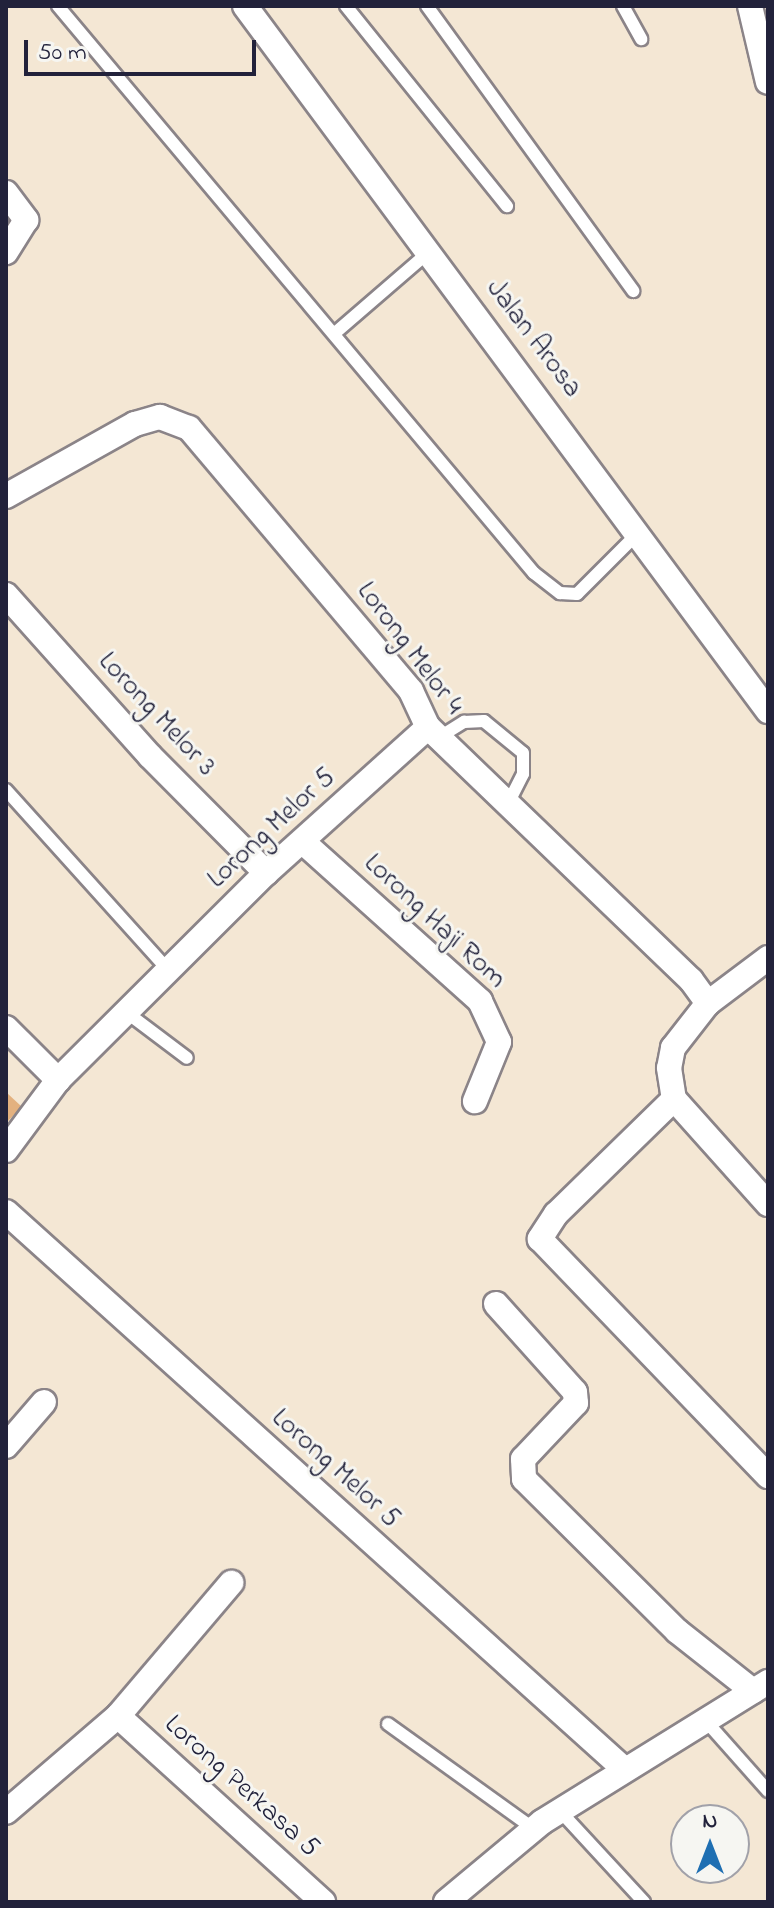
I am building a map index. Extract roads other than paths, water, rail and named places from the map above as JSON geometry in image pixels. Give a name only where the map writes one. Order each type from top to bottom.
[{"type":"street","name":"Jalan Arosa","points":[[245,6],[430,251],[768,711]]},
{"type":"street","points":[[750,6],[768,82]]},
{"type":"street","points":[[6,193],[26,220],[6,252]]},
{"type":"street","name":"Lorong Melor 4","points":[[6,496],[135,424],[175,419],[232,475],[411,691],[433,733],[691,980],[708,1003]]},
{"type":"street","name":"Lorong Melor 3","points":[[6,595],[150,756],[266,873]]},
{"type":"street","name":"Lorong Melor 5","points":[[6,1150],[58,1080],[266,873],[433,733]]},
{"type":"street","name":"Lorong Haji Rom","points":[[303,842],[480,1001],[499,1042],[475,1101]]},
{"type":"street","points":[[768,958],[708,1003],[673,1048],[669,1068],[674,1099],[768,1204]]},
{"type":"street","points":[[6,1028],[58,1080]]},
{"type":"street","points":[[674,1099],[556,1214],[540,1239],[768,1476]]},
{"type":"street","name":"Lorong Melor 5","points":[[6,1212],[625,1770]]},
{"type":"street","points":[[446,1902],[560,1811],[761,1686],[677,1631],[524,1479],[523,1459],[576,1403],[575,1392],[496,1304]]},
{"type":"street","points":[[6,1446],[44,1402]]},
{"type":"street","points":[[11,1799],[118,1716],[231,1583]]},
{"type":"street","name":"Lorong Perkasa 5","points":[[118,1716],[323,1902]]},
{"type":"lane","points":[[58,6],[534,573],[560,593],[577,594],[638,532]]},
{"type":"lane","points":[[346,6],[507,206]]},
{"type":"lane","points":[[427,6],[633,291]]},
{"type":"lane","points":[[623,6],[641,39]]},
{"type":"lane","points":[[335,333],[430,251]]},
{"type":"lane","points":[[433,733],[464,722],[484,721],[523,753],[523,774],[508,803]]},
{"type":"lane","points":[[6,790],[168,970]]},
{"type":"lane","points":[[126,1012],[187,1058]]},
{"type":"lane","points":[[705,1720],[768,1791]]},
{"type":"lane","points":[[388,1724],[534,1829]]},
{"type":"lane","points":[[560,1811],[644,1902]]}]
